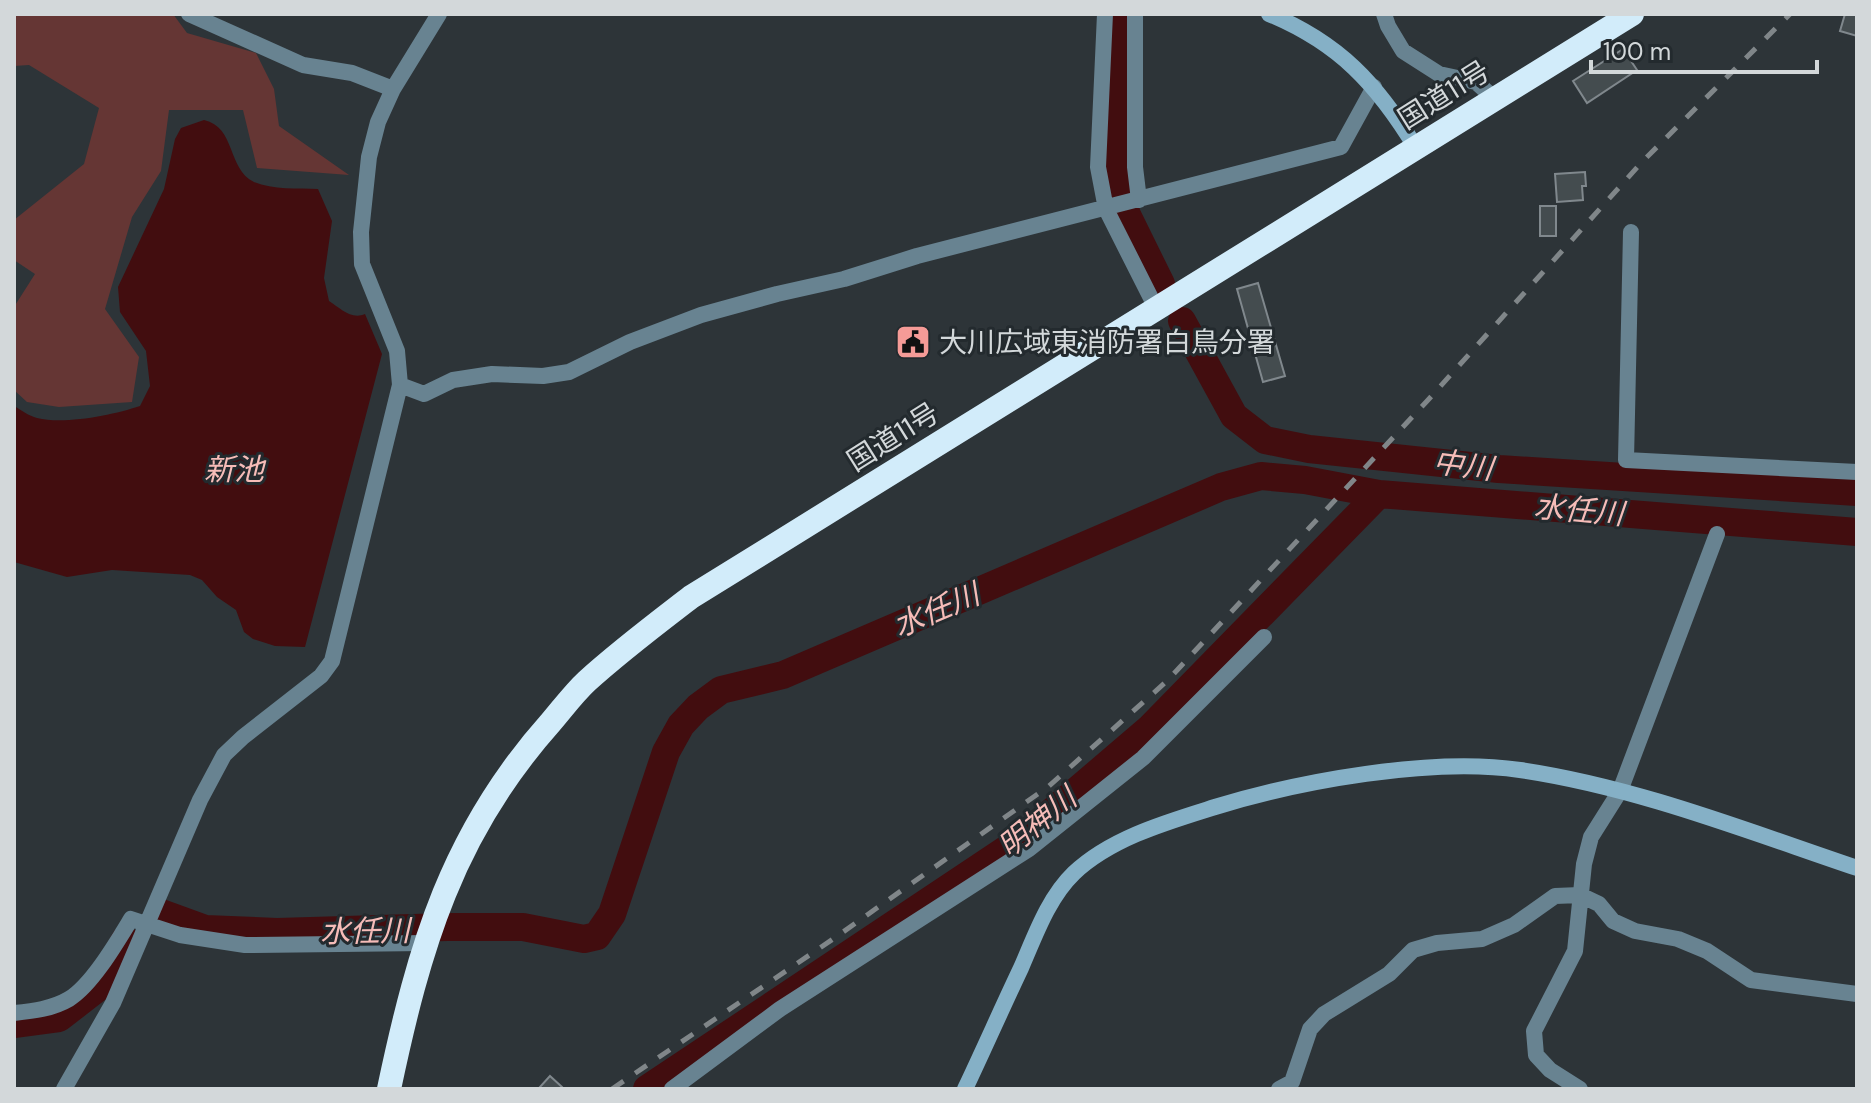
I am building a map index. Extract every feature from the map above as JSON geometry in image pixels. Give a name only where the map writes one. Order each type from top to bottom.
[{"type":"highway","name":"国道11号","points":[[389,1089],[407,1005],[444,891],[483,813],[519,758],[586,682],[691,597],[1632,14]]},
{"type":"street","points":[[189,14],[303,65],[352,73],[393,89]]},
{"type":"street","points":[[64,1089],[113,1003],[200,800],[224,755],[310,685],[332,661],[400,385],[397,351],[362,264],[361,232],[369,157],[378,122],[393,89],[439,14]]},
{"type":"street","points":[[1105,14],[1098,167],[1109,208],[1157,310]]},
{"type":"street","points":[[1135,14],[1135,167],[1139,200]]},
{"type":"street","points":[[1269,14],[1323,40],[1352,63],[1374,87],[1416,148]]},
{"type":"street","points":[[1384,14],[1403,51],[1439,74],[1476,82],[1495,99]]},
{"type":"street","points":[[400,385],[424,394],[453,380],[492,374],[543,376],[569,372],[630,342],[701,315],[1341,147],[1374,87]]},
{"type":"street","points":[[1631,232],[1626,460],[1857,472]]},
{"type":"street","points":[[1580,1089],[1550,1070],[1536,1055],[1534,1031],[1575,951],[1580,895],[1591,837],[1620,791],[1717,534]]},
{"type":"street","points":[[672,1089],[780,1009],[1029,849],[1143,758],[1264,637]]},
{"type":"street","points":[[965,1089],[1047,909],[1072,875],[1102,850],[1178,819],[1266,791],[1451,766],[1518,770],[1620,791],[1857,868]]},
{"type":"street","points":[[1279,1089],[1292,1082],[1310,1029],[1324,1014],[1389,974],[1413,950],[1437,943],[1482,939],[1514,925],[1555,896],[1580,895],[1599,904],[1613,921],[1635,931],[1678,939],[1707,951],[1751,980],[1857,994]]},
{"type":"street","points":[[14,1013],[43,1009],[72,997],[104,961],[131,919],[180,935],[245,945],[425,943]]},
{"type":"shaded area","points":[[14,14],[173,14],[187,33],[256,53],[274,89],[279,126],[349,175],[257,168],[243,110],[169,110],[161,171],[132,217],[105,309],[139,357],[132,402],[59,407],[27,402],[14,390],[14,307],[35,274],[14,260],[14,220],[84,164],[99,108],[29,65],[14,66]]},
{"type":"water","name":"新池","points":[[204,120],[222,131],[239,168],[254,182],[277,187],[318,189],[332,221],[324,278],[329,301],[350,314],[365,314],[382,354],[305,647],[275,646],[253,639],[244,632],[236,610],[217,597],[202,580],[190,575],[112,570],[67,577],[14,562],[14,406],[37,418],[74,420],[140,406],[150,386],[146,351],[120,312],[118,287],[164,189],[175,139],[181,128]]},
{"type":"building","points":[[1845,14],[1857,14],[1857,36],[1840,31]]},
{"type":"building","points":[[1623,49],[1637,70],[1587,103],[1573,81]]},
{"type":"building","points":[[1585,172],[1583,200],[1557,202],[1555,174]]},
{"type":"building","points":[[1540,206],[1556,206],[1556,236],[1540,236]]},
{"type":"building","points":[[1258,283],[1285,376],[1263,382],[1237,289]]},
{"type":"building","points":[[550,1076],[562,1087],[561,1089],[539,1088]]},
{"type":"waterway","name":"中川","points":[[1121,14],[1122,92],[1115,174],[1127,215],[1161,284]]},
{"type":"waterway","name":"中川","points":[[1182,321],[1234,416],[1265,440],[1309,449],[1499,469],[1857,492]]},
{"type":"waterway","name":"水任川","points":[[161,913],[205,929],[277,932],[523,927],[584,939],[597,936],[612,914],[666,752],[681,725],[721,690],[783,675],[1221,487],[1261,476],[1305,480],[1379,494],[1857,532]]},
{"type":"waterway","name":"明神川","points":[[647,1089],[1013,845],[1149,729],[1379,494]]},
{"type":"waterway","name":"水任川","points":[[14,1024],[59,1018],[99,987],[125,940]]},
{"type":"railway","points":[[612,1089],[836,937],[1049,786],[1167,681],[1428,400],[1642,162],[1790,14]]},
{"type":"place","name":"大川広域東消防署白鳥分署","points":[[913,342]]}]
